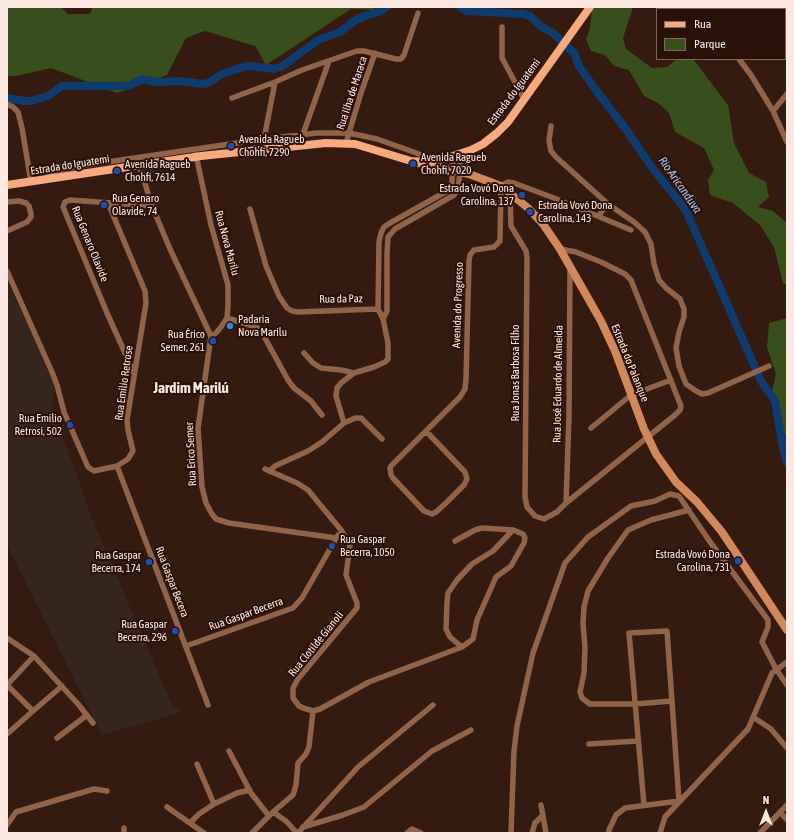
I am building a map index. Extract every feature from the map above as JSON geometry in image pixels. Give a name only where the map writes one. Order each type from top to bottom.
[{"type":"main road","name":"Estrada do Iguatemi","points":[[7,185],[196,153],[298,146],[346,143],[362,146],[411,161],[437,160],[456,155],[483,144],[508,122],[590,7]]},
{"type":"street","name":"Rua Ilha de Maraca","points":[[346,143],[375,53],[396,60],[403,57],[418,13]]},
{"type":"street","points":[[502,27],[502,53],[504,63],[524,100]]},
{"type":"street","points":[[232,98],[293,74],[360,51],[375,53]]},
{"type":"street","points":[[740,60],[751,75],[773,111],[787,142]]},
{"type":"street","points":[[303,134],[329,61]]},
{"type":"street","points":[[264,139],[275,82]]},
{"type":"street","points":[[773,111],[787,94]]},
{"type":"street","points":[[7,104],[18,112],[31,182]]},
{"type":"street","points":[[551,126],[549,141],[551,151],[556,157],[608,204],[634,222],[645,232],[651,244],[654,264],[659,280],[676,296],[682,303],[684,309],[684,317],[676,348],[679,366],[686,384],[702,394],[708,393],[769,366]]},
{"type":"street","points":[[196,153],[264,139],[303,134],[349,133],[377,139],[437,160]]},
{"type":"street","name":"Rua Nova Marilu","points":[[196,153],[211,225],[228,285],[228,306],[226,318]]},
{"type":"street","points":[[383,319],[387,311],[388,237],[394,228],[454,195],[458,188],[456,155]]},
{"type":"street","name":"Estrada do Palanque","points":[[411,161],[480,177],[501,186],[535,215],[560,249],[601,321],[615,351],[648,437],[662,464],[676,482],[702,508],[722,532],[787,630]]},
{"type":"street","points":[[138,162],[152,206],[170,249],[211,336],[216,333],[226,318],[260,329],[288,380],[294,388],[311,401],[322,415]]},
{"type":"street","points":[[344,423],[336,392],[341,383],[354,373],[374,367],[388,360],[389,357],[383,319],[378,309],[379,242],[382,230],[384,226],[446,192],[451,186],[456,172]]},
{"type":"street","points":[[501,186],[508,182],[514,183],[631,230]]},
{"type":"street","name":"Avenida do Progresso","points":[[426,431],[465,472],[467,479],[464,485],[455,494],[432,514],[424,511],[393,478],[390,472],[391,466],[426,431],[460,397],[465,389],[470,255],[474,250],[494,247],[500,241],[501,186]]},
{"type":"street","name":"Rua Jonas Barbosa Filho","points":[[510,194],[511,226],[526,251],[527,258],[525,497],[527,507],[534,516],[539,518],[548,518],[557,512],[566,503],[675,415],[681,408],[681,404],[672,380]]},
{"type":"street","name":"Rua Genaro Olavide","points":[[134,373],[107,313],[63,207],[65,202],[70,200],[152,206]]},
{"type":"street","points":[[7,202],[19,201],[26,203],[29,206],[31,214],[28,222],[7,231]]},
{"type":"street","name":"Rua Emílio Retrose","points":[[7,272],[52,372],[64,412],[88,467],[94,471],[117,466],[130,456],[133,451],[127,425],[134,373],[146,309],[146,297],[145,291],[108,203]]},
{"type":"street","points":[[598,216],[608,204]]},
{"type":"street","name":"Rua da Paz","points":[[250,209],[260,250],[279,296],[289,310],[298,312],[304,310],[378,309]]},
{"type":"street","points":[[560,249],[586,256],[625,274],[634,283],[672,380],[631,395],[591,428]]},
{"type":"street","name":"Rua José Eduardo de Almeida","points":[[566,503],[569,416],[570,266]]},
{"type":"street","name":"Rua Erico Semer","points":[[211,336],[198,428],[202,487],[206,503],[212,514],[216,519],[229,523],[336,538]]},
{"type":"street","points":[[304,353],[313,363],[321,368],[354,373]]},
{"type":"street","points":[[341,530],[308,490],[297,483],[267,470],[295,458],[313,448],[344,423],[355,418],[361,418],[382,439]]},
{"type":"street","name":"Rua Gaspar Becera","points":[[117,466],[208,705]]},
{"type":"street","points":[[511,833],[514,751],[517,726],[533,653],[565,563],[588,537],[631,506],[655,501],[670,494],[679,496],[690,510],[708,539],[768,620],[768,627],[762,642],[776,669],[787,685]]},
{"type":"street","points":[[672,701],[635,704],[590,704],[582,698],[580,692],[584,673],[584,607],[588,591],[608,558],[628,530],[651,520],[690,510]]},
{"type":"street","points":[[252,833],[271,814],[290,799],[295,792],[298,763],[306,754],[309,747],[313,711],[320,709],[369,682],[462,646],[474,639],[477,620],[496,577],[511,566],[524,543],[525,538],[523,534],[512,530],[482,528],[475,530],[455,541]]},
{"type":"street","name":"Rua Gaspar Becerra","points":[[186,646],[293,608],[302,598],[341,530]]},
{"type":"street","name":"Rua Clotilde Gianoli","points":[[313,711],[299,706],[293,698],[293,688],[357,608],[357,603],[346,575],[350,545],[341,530]]},
{"type":"street","points":[[462,646],[450,637],[446,629],[448,592],[472,564],[493,551],[512,530]]},
{"type":"street","points":[[644,806],[629,633],[666,631],[679,801]]},
{"type":"street","points":[[7,638],[34,656],[62,686],[92,723]]},
{"type":"street","points":[[33,710],[7,685],[34,656]]},
{"type":"street","points":[[660,833],[665,817],[748,728],[772,673],[787,662]]},
{"type":"street","points":[[7,734],[62,686]]},
{"type":"street","points":[[229,751],[250,790],[271,814],[286,821],[298,833],[358,767],[433,705]]},
{"type":"street","points":[[57,738],[87,715]]},
{"type":"street","points":[[753,717],[771,729],[787,748]]},
{"type":"street","points":[[304,827],[364,807],[432,751],[471,730]]},
{"type":"street","points":[[589,744],[638,741]]},
{"type":"street","points":[[197,764],[214,804]]},
{"type":"street","points":[[7,825],[16,812],[94,789],[107,791]]},
{"type":"street","points":[[190,823],[199,814],[214,804],[231,795],[250,790]]},
{"type":"street","points":[[610,833],[609,830],[616,815],[625,808],[679,801]]},
{"type":"street","points":[[542,805],[546,833]]},
{"type":"street","points":[[760,833],[787,805]]},
{"type":"street","points":[[167,807],[204,833]]},
{"type":"street","points":[[780,812],[787,820]]},
{"type":"street","points":[[532,833],[535,823],[543,815]]},
{"type":"street","points":[[407,833],[412,829],[421,833]]},
{"type":"shaded area","points":[[7,280],[54,383],[52,407],[95,526],[172,705],[182,712],[102,735],[7,545]]},
{"type":"green space","points":[[7,7],[61,7],[68,14],[90,14],[93,7],[375,7],[374,10],[351,9],[266,65],[255,46],[205,31],[186,38],[167,75],[117,93],[51,68],[16,76],[7,76]]},
{"type":"green space","points":[[594,7],[633,7],[623,38],[626,49],[652,68],[667,67],[676,60],[694,60],[728,105],[734,143],[749,173],[766,182],[769,197],[758,207],[773,211],[787,223],[787,285],[783,283],[774,247],[760,225],[733,203],[710,195],[708,180],[714,170],[704,148],[675,132],[669,113],[658,103],[644,96],[629,70],[614,66],[605,55],[591,51],[586,39],[590,28],[592,9]]},
{"type":"green space","points":[[787,318],[787,438],[781,428],[771,395],[776,374],[767,347],[769,323]]},
{"type":"waterway","name":"Rio Aricanduva","points":[[7,98],[31,101],[48,96],[62,86],[126,86],[131,85],[141,79],[157,82],[181,81],[202,84],[208,83],[222,74],[243,67],[249,66],[274,69],[283,66],[318,40],[340,32],[354,21],[387,7]]},
{"type":"waterway","name":"Rio Aricanduva","points":[[460,7],[467,11],[524,14],[530,16],[540,26],[553,33],[574,53],[579,66],[593,86],[688,215],[761,381],[775,401],[787,463]]},
{"type":"place","name":"Avenida Ragueb Chohfi, 7290","points":[[231,146]]},
{"type":"place","name":"Avenida Ragueb Chohfi, 7020","points":[[413,164]]},
{"type":"place","name":"Avenida Ragueb Chohfi, 7614","points":[[117,171]]},
{"type":"place","name":"Estrada Vovó Dona Carolina, 137","points":[[522,195]]},
{"type":"place","name":"Rua Genaro Olavide, 74","points":[[104,205]]},
{"type":"place","name":"Estrada Vovó Dona Carolina, 143","points":[[530,212]]},
{"type":"place","name":"Padaria Nova Marilu","points":[[230,326]]},
{"type":"place","name":"Rua Érico Semer, 261","points":[[213,341]]},
{"type":"place","name":"Rua Emilio Retrosi, 502","points":[[70,425]]},
{"type":"place","name":"Rua Gaspar Becerra, 1050","points":[[332,546]]},
{"type":"place","name":"Estrada Vovó Dona Carolina, 731","points":[[738,561]]},
{"type":"place","name":"Rua Gaspar Becerra, 174","points":[[149,562]]},
{"type":"place","name":"Rua Gaspar Becerra, 296","points":[[175,631]]},
{"type":"district","name":"Jardim Marilú","points":[[191,388]]}]
